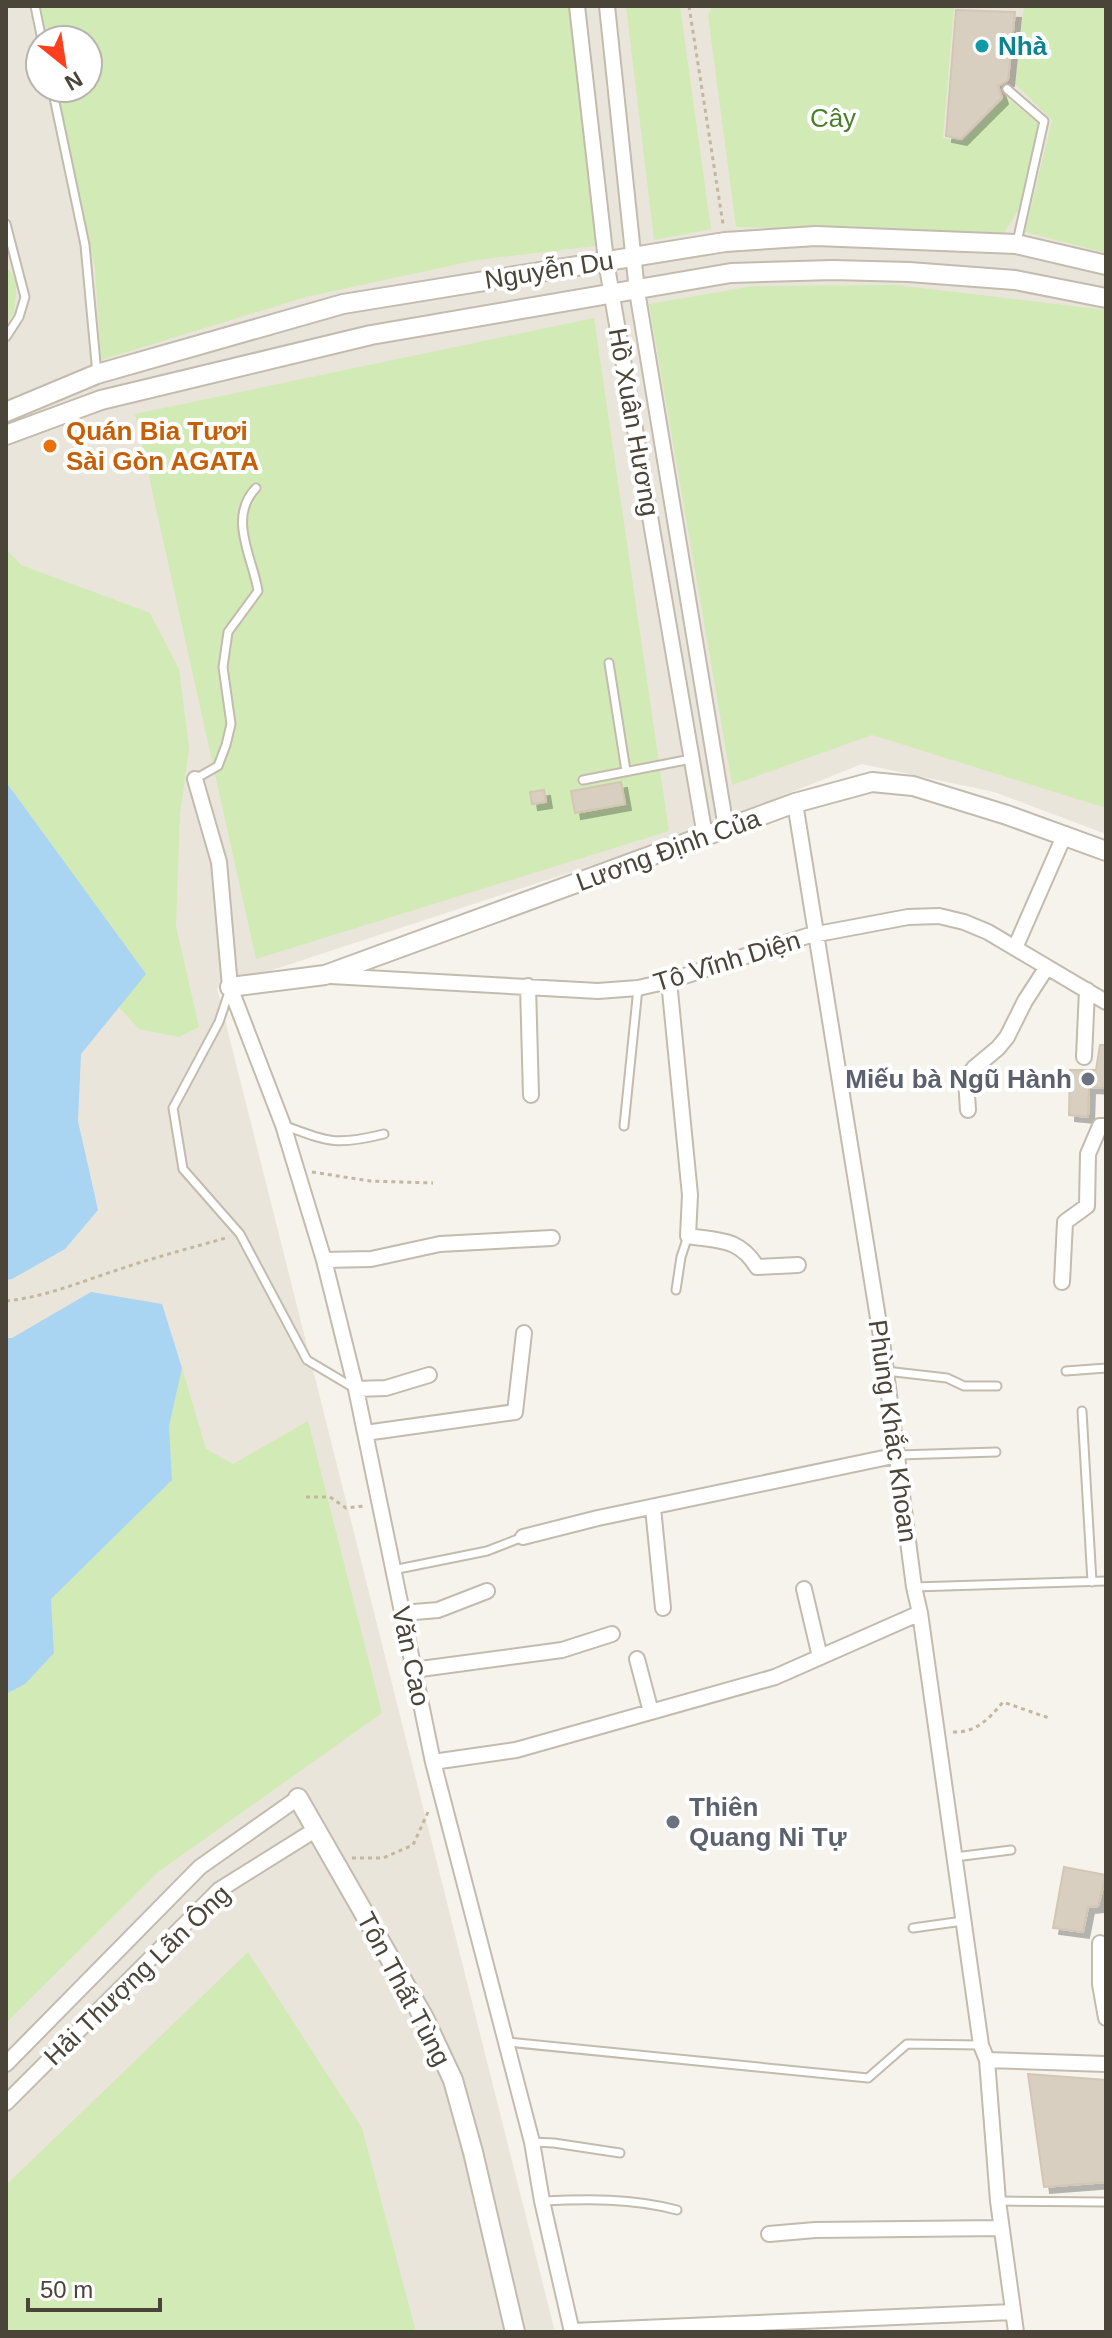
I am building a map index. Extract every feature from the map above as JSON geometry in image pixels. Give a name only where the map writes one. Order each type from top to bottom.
[{"type":"street","name":"Hồ Xuân Hương","points":[[577,6],[606,261],[705,836]]},
{"type":"street","name":"Hồ Xuân Hương","points":[[607,6],[637,291],[726,828]]},
{"type":"street","name":"Nguyễn Du","points":[[6,412],[97,374],[343,304],[725,242],[816,236],[1016,244],[1106,265]]},
{"type":"street","points":[[725,242],[731,273]]},
{"type":"street","name":"Nguyễn Du","points":[[6,435],[101,400],[371,335],[731,273],[833,270],[909,272],[1015,280],[1106,298]]},
{"type":"street","points":[[97,374],[101,400]]},
{"type":"street","name":"Văn Cao","points":[[195,779],[219,862],[230,987],[283,1125],[324,1260],[356,1389],[433,1762],[532,2142],[572,2332]]},
{"type":"street","name":"Lương Định Của","points":[[230,987],[325,975],[795,803],[872,782],[913,786],[1065,834],[1106,851]]},
{"type":"street","name":"Phùng Khắc Khoan","points":[[795,803],[886,1371],[914,1587],[981,2045],[987,2060],[998,2201],[1016,2332]]},
{"type":"street","points":[[1015,948],[1065,834]]},
{"type":"street","name":"Tô Vĩnh Diện","points":[[325,975],[598,991],[638,988],[816,934],[908,917],[939,916],[964,922],[1015,948],[1106,1002]]},
{"type":"street","points":[[968,1110],[966,1079],[1007,1037],[1047,967]]},
{"type":"street","points":[[669,981],[690,1195],[688,1236],[737,1243],[757,1267],[798,1265]]},
{"type":"street","points":[[528,986],[531,1095]]},
{"type":"street","points":[[1084,1057],[1087,990]]},
{"type":"street","points":[[1062,1282],[1065,1222],[1087,1206],[1088,1154],[1100,1126],[1106,1126]]},
{"type":"street","points":[[324,1260],[371,1259],[440,1244],[552,1238]]},
{"type":"street","points":[[365,1433],[515,1412],[524,1333]]},
{"type":"street","points":[[356,1389],[386,1388],[429,1375]]},
{"type":"street","points":[[523,1537],[598,1518],[898,1455]]},
{"type":"street","points":[[653,1508],[663,1608]]},
{"type":"street","points":[[804,1589],[820,1657]]},
{"type":"street","points":[[402,1613],[438,1610],[487,1591]]},
{"type":"street","points":[[433,1762],[516,1750],[775,1677],[920,1613]]},
{"type":"street","points":[[413,1670],[562,1650],[612,1634]]},
{"type":"street","points":[[637,1659],[651,1712]]},
{"type":"street","name":"Tôn Thất Tùng","points":[[298,1798],[424,2018],[453,2080],[515,2332]]},
{"type":"street","name":"Hải Thượng Lãn Ông","points":[[6,2064],[200,1867],[298,1798]]},
{"type":"street","name":"Hải Thượng Lãn Ông","points":[[6,2103],[219,1890],[315,1830]]},
{"type":"street","points":[[1100,1943],[1100,1984],[1106,2018]]},
{"type":"street","points":[[987,2060],[1106,2064]]},
{"type":"street","points":[[769,2234],[815,2230],[1001,2228]]},
{"type":"street","points":[[572,2332],[1013,2312]]},
{"type":"lane","points":[[1007,89],[1044,121],[1016,244]]},
{"type":"lane","points":[[55,104],[85,245],[97,374]]},
{"type":"lane","points":[[6,224],[8,247],[25,297],[19,317],[6,337]]},
{"type":"lane","points":[[195,779],[218,766],[231,724],[223,667],[228,632],[258,591],[256,576],[246,553],[243,524],[245,503],[256,488]]},
{"type":"lane","points":[[609,663],[626,771]]},
{"type":"lane","points":[[583,780],[691,759]]},
{"type":"lane","points":[[230,987],[219,1022],[173,1108],[183,1169],[240,1234],[307,1360],[356,1389]]},
{"type":"lane","points":[[624,1126],[638,988]]},
{"type":"lane","points":[[283,1125],[328,1142],[354,1141],[384,1134]]},
{"type":"lane","points":[[676,1290],[688,1236]]},
{"type":"lane","points":[[1066,1371],[1106,1368]]},
{"type":"lane","points":[[886,1371],[947,1378],[964,1386],[997,1386]]},
{"type":"lane","points":[[1082,1411],[1092,1582]]},
{"type":"lane","points":[[898,1455],[996,1452]]},
{"type":"lane","points":[[392,1571],[487,1551],[523,1537]]},
{"type":"lane","points":[[914,1587],[1106,1581]]},
{"type":"lane","points":[[955,1857],[1011,1850]]},
{"type":"lane","points":[[913,1928],[963,1921]]},
{"type":"lane","points":[[507,2042],[868,2078],[907,2044],[981,2045]]},
{"type":"lane","points":[[532,2142],[620,2153]]},
{"type":"lane","points":[[542,2201],[602,2198],[647,2202],[677,2210]]},
{"type":"lane","points":[[998,2201],[1106,2202]]},
{"type":"path","points":[[690,6],[725,242]]},
{"type":"path","points":[[296,1169],[370,1181],[433,1183]]},
{"type":"path","points":[[6,1301],[63,1289],[240,1234]]},
{"type":"path","points":[[306,1497],[330,1497],[346,1508],[379,1505]]},
{"type":"path","points":[[937,1732],[962,1733],[986,1723],[1003,1702],[1049,1718]]},
{"type":"path","points":[[345,1858],[383,1858],[413,1845],[441,1787]]},
{"type":"shaded area","points":[[6,6],[1106,6],[1106,834],[994,792],[862,764],[687,834],[217,988],[555,2332],[6,2332]]},
{"type":"green space","points":[[37,6],[576,6],[604,231],[595,246],[477,260],[306,297],[101,360],[95,269],[59,104],[104,104],[104,24],[41,24]]},
{"type":"green space","points":[[626,6],[680,6],[711,229],[654,240]]},
{"type":"green space","name":"Cây","points":[[712,6],[960,6],[954,7],[943,138],[962,142],[1005,96],[1039,124],[1021,206],[1004,233],[736,227],[708,16]]},
{"type":"green space","points":[[1024,6],[1106,6],[1106,253],[1025,232],[1052,120],[1015,84]]},
{"type":"green space","points":[[6,266],[17,281],[14,313],[6,323]]},
{"type":"green space","points":[[896,285],[1106,310],[1106,808],[872,735],[732,785],[649,304],[753,286]]},
{"type":"green space","points":[[594,318],[669,831],[256,959],[135,414]]},
{"type":"green space","points":[[6,549],[21,565],[150,613],[179,669],[189,748],[180,815],[176,926],[199,1027],[179,1037],[139,1029],[119,1007],[145,974],[6,782]]},
{"type":"green space","points":[[182,1368],[206,1449],[233,1464],[308,1421],[382,1713],[158,1872],[6,2023],[6,1694],[25,1684],[54,1653],[51,1599],[172,1480],[169,1426]]},
{"type":"green space","points":[[248,1952],[362,2128],[416,2332],[6,2332],[6,2185]]},
{"type":"water","points":[[6,782],[146,974],[81,1054],[78,1121],[98,1210],[65,1249],[6,1280]]},
{"type":"water","points":[[91,1292],[162,1304],[182,1368],[169,1426],[172,1480],[51,1599],[54,1653],[25,1684],[6,1694],[6,1338],[12,1338]]},
{"type":"building","name":"Nhà","points":[[956,10],[1015,12],[1008,80],[998,86],[1002,98],[961,139],[946,136]]},
{"type":"building","points":[[621,782],[625,804],[575,813],[571,791]]},
{"type":"building","points":[[544,790],[546,802],[532,804],[530,792]]},
{"type":"building","name":"Miếu bà Ngũ Hành","points":[[1100,1045],[1106,1045],[1106,1088],[1089,1087],[1088,1117],[1069,1115],[1070,1070],[1096,1070]]},
{"type":"building","points":[[1064,1867],[1106,1875],[1098,1906],[1088,1907],[1083,1932],[1053,1928]]},
{"type":"building","points":[[1028,2074],[1106,2080],[1106,2182],[1044,2187]]},
{"type":"place","name":"Nhà","points":[[982,46]]},
{"type":"place","name":"Quán Bia Tươi Sài Gòn AGATA","points":[[50,446]]},
{"type":"place","name":"Miếu bà Ngũ Hành","points":[[1088,1079]]},
{"type":"place","name":"Thiên Quang Ni Tự","points":[[673,1822]]}]
